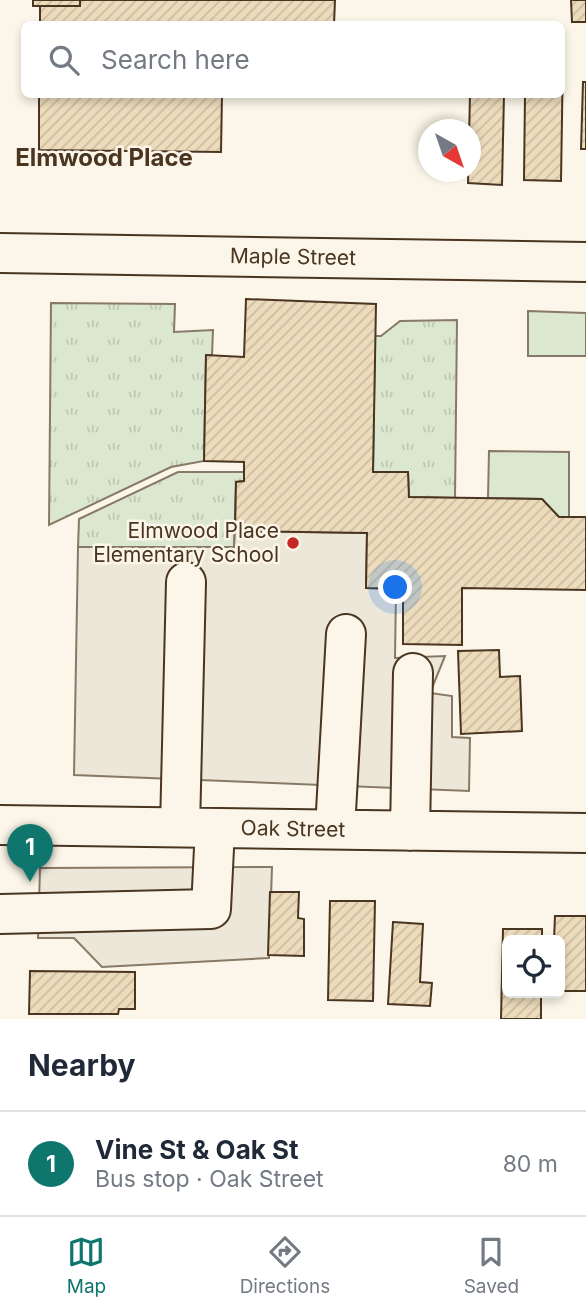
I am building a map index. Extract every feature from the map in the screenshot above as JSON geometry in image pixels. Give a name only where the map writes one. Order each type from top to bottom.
[{"type":"street","name":"Maple Street","points":[[0,253],[586,262]]},
{"type":"street","points":[[0,914],[211,909],[197,827],[186,582]]},
{"type":"street","points":[[335,829],[346,634]]},
{"type":"street","points":[[410,831],[413,673]]},
{"type":"street","name":"Oak Street","points":[[0,825],[586,833]]},
{"type":"green space","points":[[51,303],[175,304],[174,332],[213,330],[212,355],[206,355],[204,461],[171,467],[49,525]]},
{"type":"green space","points":[[528,311],[586,313],[586,356],[528,356]]},
{"type":"green space","points":[[457,320],[455,498],[409,497],[408,472],[373,472],[375,336],[381,336],[400,321]]},
{"type":"green space","points":[[489,451],[569,452],[569,517],[559,517],[542,499],[488,498]]},
{"type":"green space","points":[[178,472],[244,472],[244,481],[236,482],[234,547],[78,547],[79,519]]},
{"type":"shaded area","points":[[235,531],[367,533],[366,588],[396,589],[395,658],[445,656],[430,693],[452,696],[452,737],[470,738],[469,791],[74,775],[78,547],[234,547]]},
{"type":"shaded area","points":[[272,867],[269,958],[102,967],[74,938],[38,938],[40,868]]},
{"type":"building","points":[[33,0],[80,0],[80,6],[33,6]]},
{"type":"building","points":[[80,0],[335,0],[334,21],[40,21],[40,6],[80,6]]},
{"type":"building","points":[[571,0],[586,0],[586,22],[572,22]]},
{"type":"building","points":[[583,82],[586,82],[586,149],[581,149]]},
{"type":"building","points":[[39,98],[222,98],[221,152],[39,150]]},
{"type":"building","points":[[470,98],[504,98],[502,185],[468,183],[481,182],[481,119],[469,119]]},
{"type":"building","points":[[525,98],[562,98],[561,181],[524,180]]},
{"type":"building","name":"Elmwood Place Elementary School","points":[[246,299],[376,304],[373,472],[408,472],[409,497],[542,499],[559,517],[586,517],[586,590],[462,588],[462,645],[403,644],[403,589],[366,588],[367,533],[235,531],[236,482],[244,481],[244,462],[204,461],[206,355],[244,357]]},
{"type":"building","points":[[499,650],[500,677],[520,676],[522,731],[461,734],[458,651]]},
{"type":"building","points":[[270,892],[299,892],[298,918],[304,919],[304,956],[268,955]]},
{"type":"building","points":[[330,901],[375,901],[373,1001],[328,1000]]},
{"type":"building","points":[[555,916],[586,916],[586,991],[565,991],[565,935],[554,935]]},
{"type":"building","points":[[393,922],[423,924],[420,982],[432,983],[430,1006],[388,1004]]},
{"type":"building","points":[[503,929],[542,929],[542,935],[503,935]]},
{"type":"building","points":[[30,971],[135,972],[135,1009],[119,1009],[118,1014],[29,1014]]},
{"type":"building","points":[[502,974],[502,998],[541,998],[541,1019],[501,1019]]},
{"type":"place","name":"Elmwood Place Elementary School","points":[[293,543]]},
{"type":"place","name":"Vine St & Oak St","points":[[30,882]]},
{"type":"district","name":"Elmwood Place","points":[[104,158]]}]
